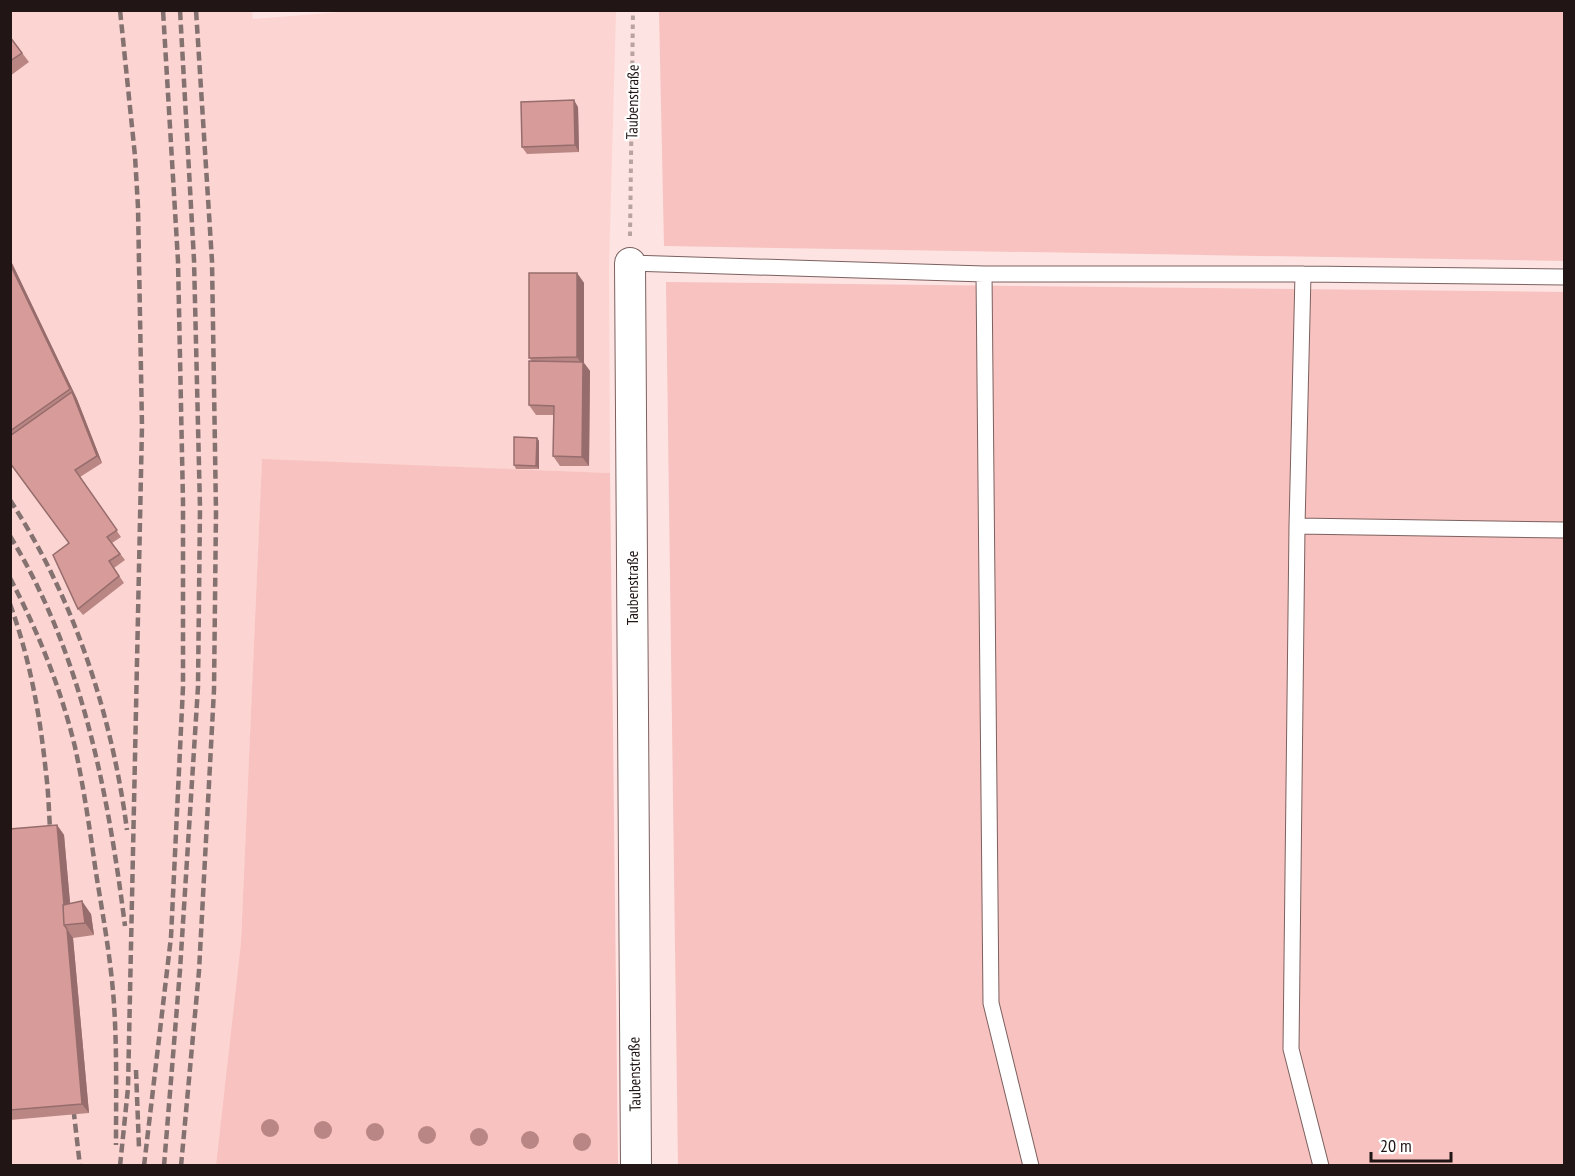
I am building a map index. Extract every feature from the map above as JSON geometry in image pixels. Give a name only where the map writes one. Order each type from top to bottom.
[{"type":"street","name":"Taubenstraße","points":[[630,263],[636,1166]]},
{"type":"lane","points":[[630,263],[984,274],[1564,277]]},
{"type":"lane","points":[[984,274],[990,1003],[1031,1166]]},
{"type":"lane","points":[[1303,274],[1297,526],[1291,1049],[1321,1166]]},
{"type":"lane","points":[[1297,526],[1564,530]]},
{"type":"path","name":"Taubenstraße","points":[[630,263],[633,10]]},
{"type":"shaded area","points":[[252,10],[253,19],[366,10],[616,11],[609,267],[610,473],[262,460],[241,942],[216,1165],[11,1165],[10,11]]},
{"type":"shaded area","points":[[659,11],[1564,11],[1564,261],[664,246]]},
{"type":"shaded area","points":[[666,282],[1564,292],[1564,1165],[678,1165]]},
{"type":"shaded area","points":[[262,459],[610,473],[618,1165],[216,1165],[241,942]]},
{"type":"building","points":[[10,37],[22,53],[10,61]]},
{"type":"building","points":[[574,100],[575,145],[522,147],[521,102]]},
{"type":"building","points":[[10,264],[70,389],[10,431]]},
{"type":"building","points":[[529,273],[577,273],[577,357],[529,358]]},
{"type":"building","points":[[529,361],[583,362],[582,457],[553,456],[554,406],[529,405]]},
{"type":"building","points":[[72,392],[97,456],[75,470],[117,530],[107,537],[120,554],[109,561],[119,576],[78,609],[53,555],[69,543],[10,463],[10,436]]},
{"type":"building","points":[[514,437],[537,438],[536,466],[514,465]]},
{"type":"building","points":[[57,825],[64,925],[67,929],[82,1104],[10,1110],[10,829]]},
{"type":"building","points":[[82,901],[85,923],[64,925],[63,905]]},
{"type":"railway","points":[[120,10],[138,207],[142,426],[128,1088],[120,1166]]},
{"type":"railway","points":[[144,1166],[171,937],[183,687],[183,502],[178,261],[163,10]]},
{"type":"railway","points":[[164,1166],[180,970],[198,687],[200,508],[194,260],[180,10]]},
{"type":"railway","points":[[181,1166],[199,971],[214,690],[216,512],[212,261],[196,10]]},
{"type":"railway","points":[[10,500],[53,577],[87,659],[111,744],[127,830]]},
{"type":"railway","points":[[10,536],[35,581],[74,676],[100,775],[125,926]]},
{"type":"railway","points":[[10,578],[39,639],[56,682],[75,747],[81,778],[113,988],[116,1039],[116,1145]]},
{"type":"railway","points":[[10,604],[29,666],[37,709],[44,751],[51,843]]},
{"type":"railway","points":[[136,1070],[139,1148]]},
{"type":"railway","points":[[72,1097],[80,1166]]}]
